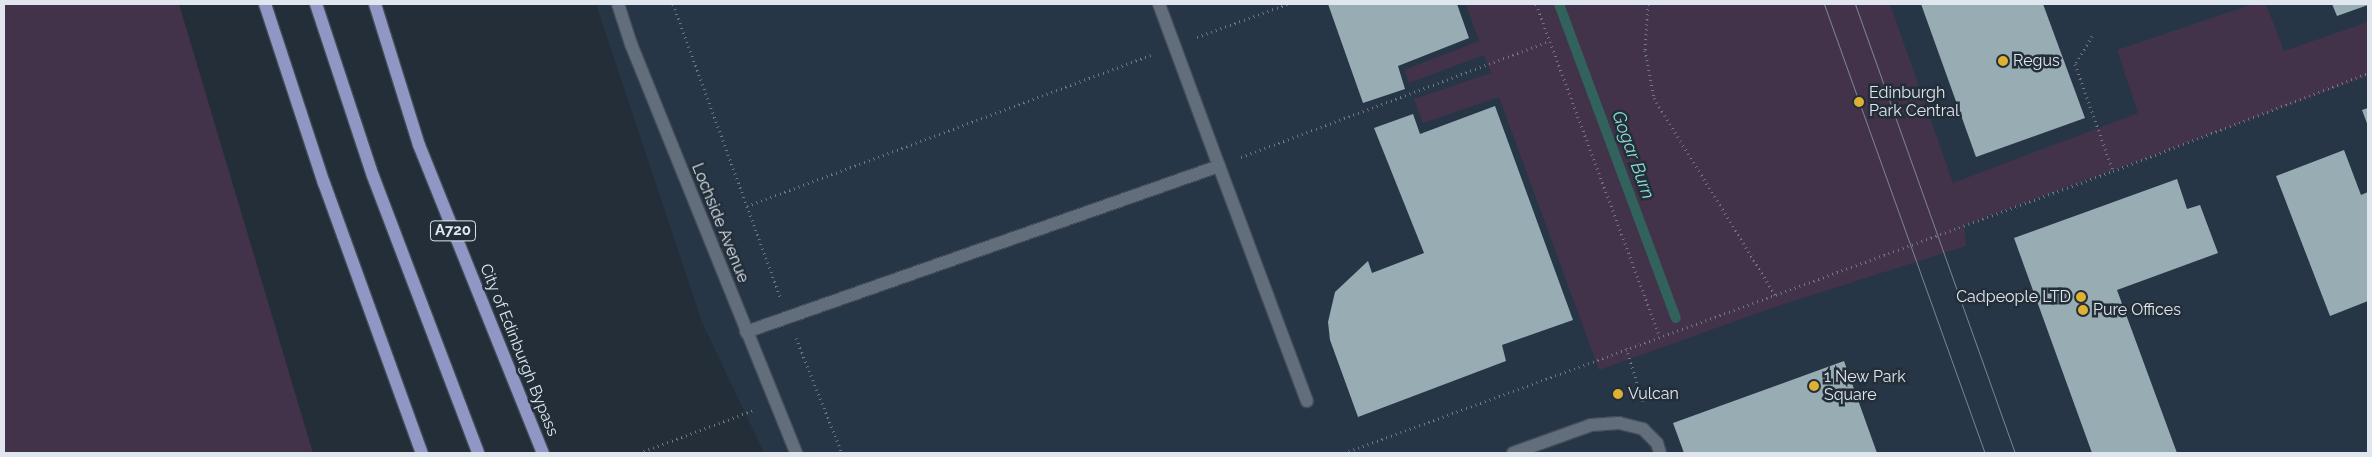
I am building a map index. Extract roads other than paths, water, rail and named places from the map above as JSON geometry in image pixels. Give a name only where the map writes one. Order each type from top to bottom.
[{"type":"main road","points":[[264,4],[327,192],[422,453]]},
{"type":"main road","points":[[316,4],[372,176],[478,453]]},
{"type":"main road","name":"City of Edinburgh Bypass","points":[[375,4],[419,145],[543,453]]},
{"type":"street","name":"Lochside Avenue","points":[[618,4],[746,332],[796,453]]},
{"type":"street","points":[[1158,4],[1307,401]]},
{"type":"street","points":[[746,332],[1219,166]]},
{"type":"street","points":[[1513,453],[1591,425],[1619,423],[1643,429],[1659,448]]},
{"type":"waterway","name":"Gogar Burn","points":[[1559,4],[1676,318]]},
{"type":"tram line","points":[[1824,4],[1985,453]]},
{"type":"tram line","points":[[1855,4],[2015,453]]},
{"type":"place","name":"Regus","points":[[2003,61]]},
{"type":"place","name":"Edinburgh Park Central","points":[[1859,102]]},
{"type":"place","name":"Cadpeople LTD","points":[[2081,297]]},
{"type":"place","name":"Pure Offices","points":[[2083,310]]},
{"type":"place","name":"1 New Park Square","points":[[1814,386]]},
{"type":"place","name":"Vulcan","points":[[1618,394]]}]
